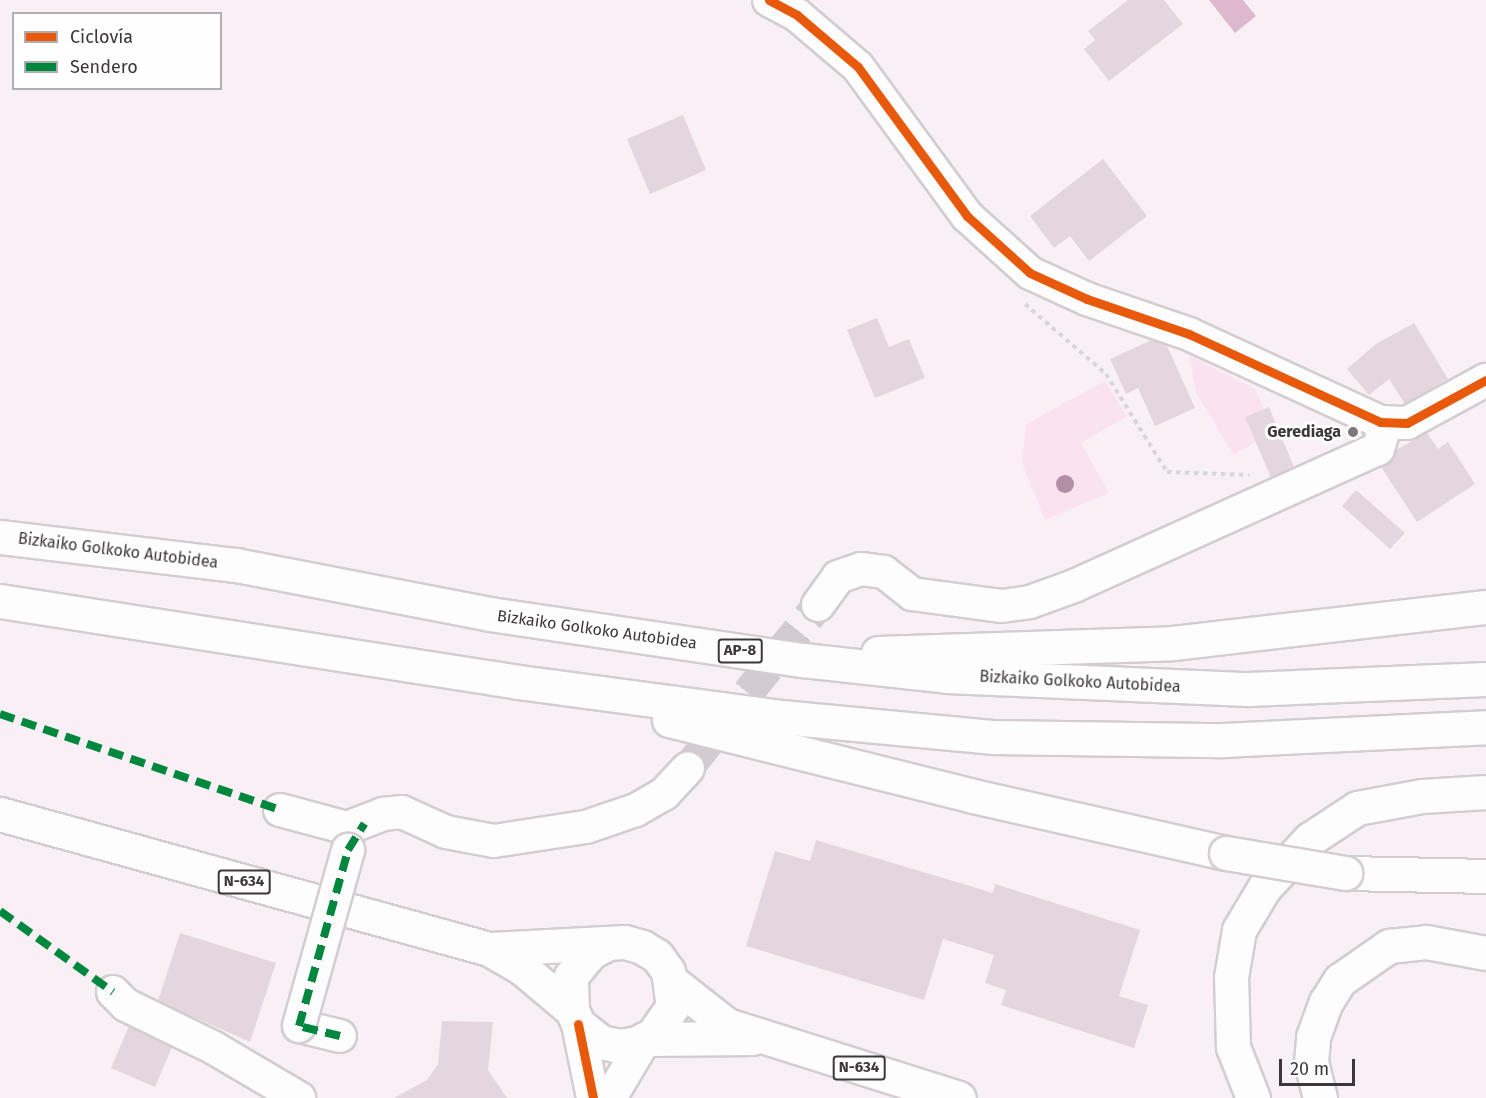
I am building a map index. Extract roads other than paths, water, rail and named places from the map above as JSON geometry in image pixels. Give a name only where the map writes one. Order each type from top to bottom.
[{"type":"highway","name":"Bizkaiko Golkoko Autobidea","points":[[0,537],[236,565],[490,614],[803,660],[947,676],[1248,689],[1486,679]]},
{"type":"highway","points":[[0,601],[519,682],[781,717],[994,738],[1223,740],[1486,727]]},
{"type":"highway","points":[[803,660],[908,651],[1173,643],[1486,607]]},
{"type":"highway","points":[[519,682],[973,796],[1226,853],[1345,873],[1486,876]]},
{"type":"highway","points":[[1253,1098],[1233,1047],[1231,976],[1239,930],[1264,888],[1310,839],[1357,808],[1422,796],[1486,792]]},
{"type":"highway","name":"N-634","points":[[0,814],[489,949],[522,968],[601,1042],[620,1046],[645,1039],[760,1038]]},
{"type":"highway","name":"N-634","points":[[489,949],[625,942],[642,947],[657,956],[671,981],[727,1024],[760,1038],[959,1098]]},
{"type":"highway","points":[[1320,1098],[1311,1062],[1313,1037],[1326,1002],[1340,980],[1389,946],[1426,942],[1486,953]]},
{"type":"highway","points":[[575,1017],[572,976],[591,952],[608,944]]},
{"type":"highway","points":[[645,1039],[665,1022],[672,1006],[671,981]]},
{"type":"street","points":[[770,0],[797,15],[858,67],[967,216],[1030,273],[1088,299],[1189,334],[1353,411],[1386,422],[1407,423],[1486,380]]},
{"type":"street","points":[[818,605],[838,577],[861,569],[884,572],[912,594],[1002,606],[1030,602],[1074,586],[1378,449],[1386,422]]},
{"type":"street","points":[[340,1036],[299,1026],[356,837],[383,814],[402,812],[446,832],[494,841],[586,827],[636,810],[664,794],[688,768]]},
{"type":"street","points":[[280,810],[347,828],[356,837]]},
{"type":"street","points":[[113,993],[126,1005],[214,1048],[299,1098]]},
{"type":"street","points":[[575,1017],[593,1098]]},
{"type":"street","points":[[610,1098],[645,1039]]},
{"type":"tunnel","points":[[688,768],[818,605]]},
{"type":"place","name":"Gerediaga","points":[[1353,432]]}]
